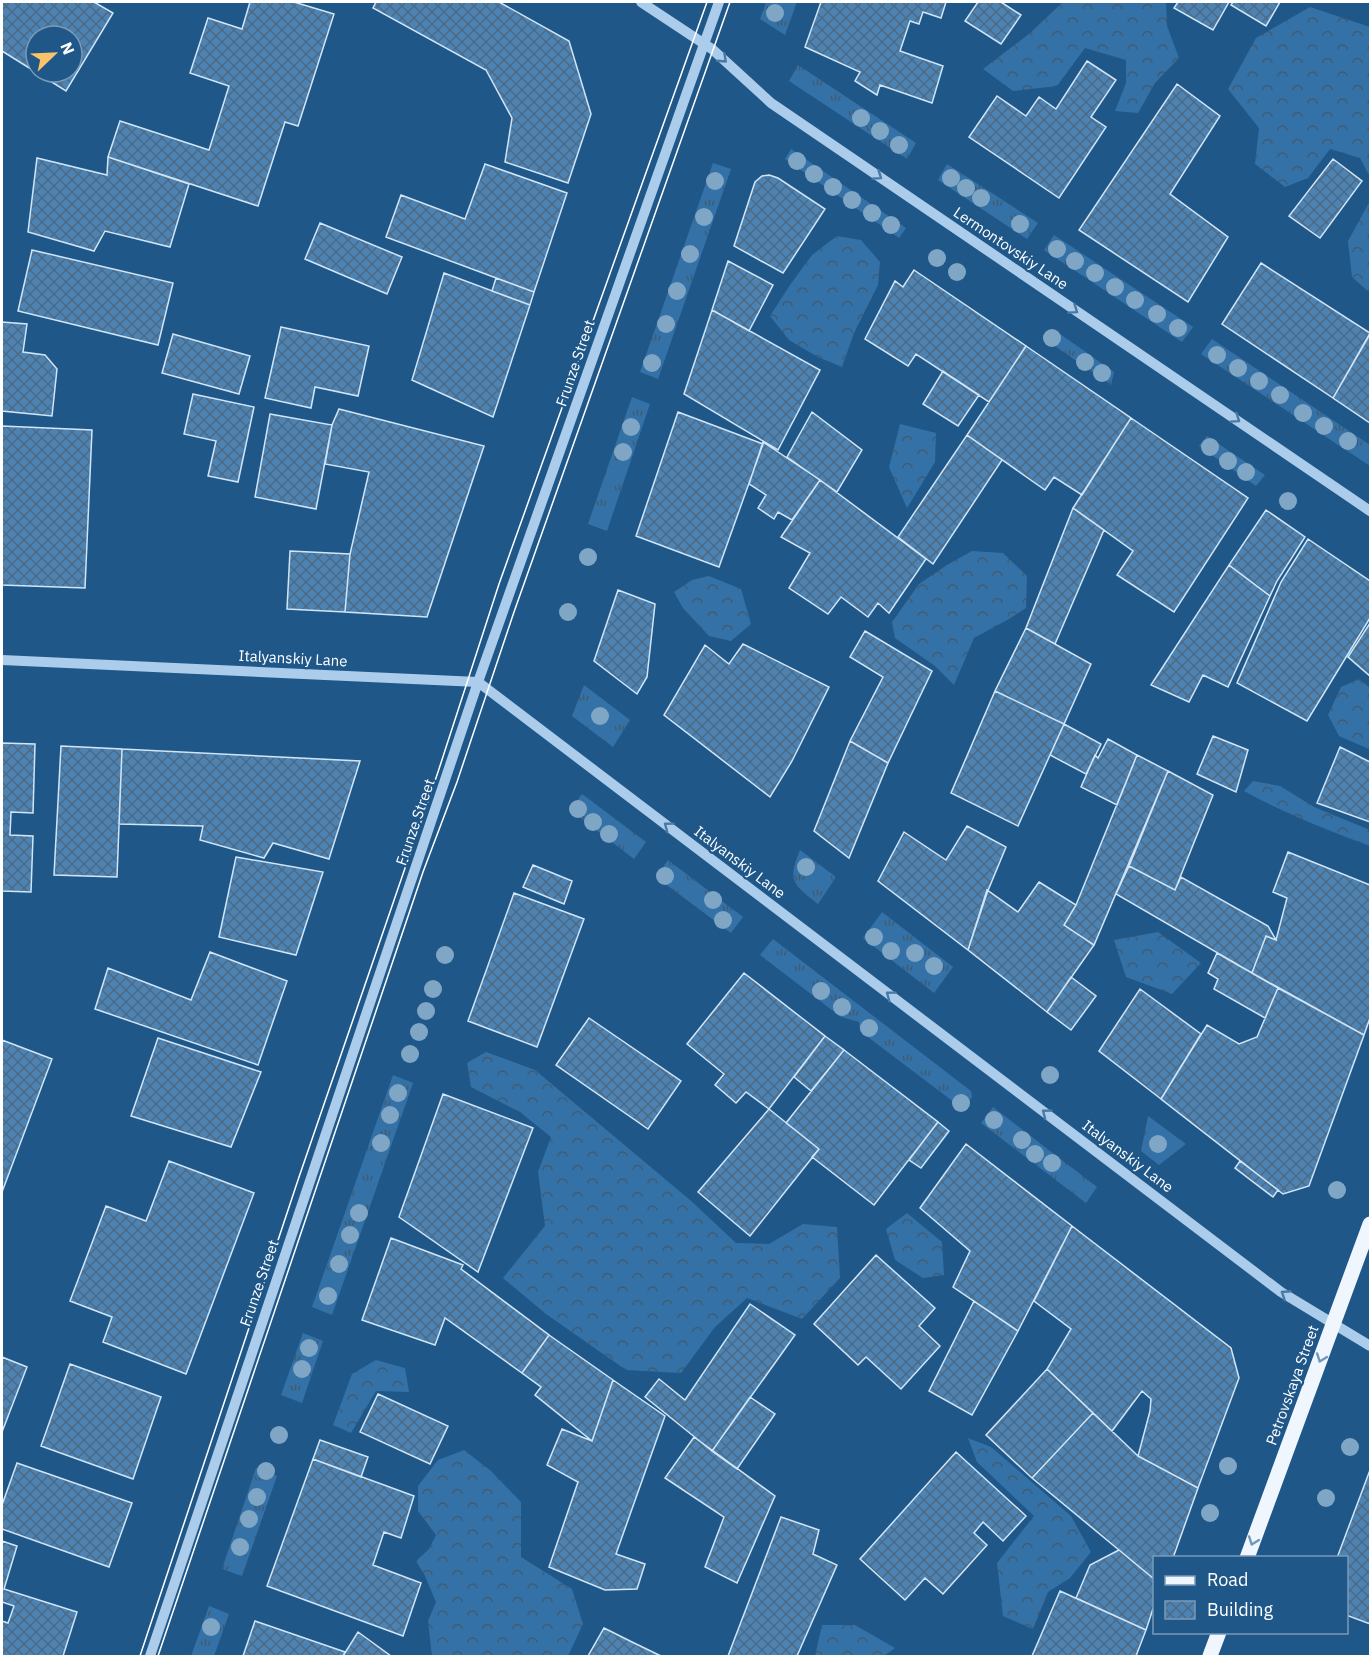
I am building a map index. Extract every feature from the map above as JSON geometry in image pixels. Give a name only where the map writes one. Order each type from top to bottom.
[{"type":"main road","name":"Petrovskaya Street","points":[[1247,1556],[1371,1224]]},
{"type":"main road","points":[[1210,1656],[1218,1634]]},
{"type":"street","name":"Lermontovskiy Lane","points":[[641,2],[712,49],[771,104],[1371,511]]},
{"type":"street","name":"Frunze Street","points":[[150,1656],[478,682],[719,2]]},
{"type":"street","name":"Italyanskiy Lane","points":[[2,660],[478,682],[1281,1292],[1371,1346]]},
{"type":"green space","points":[[766,2],[797,2],[785,35],[760,19]]},
{"type":"green space","points":[[1063,2],[1166,2],[1167,26],[1179,58],[1155,83],[1138,113],[1115,111],[1126,83],[1126,60],[1085,48],[1057,86],[1013,91],[983,69],[1029,34]]},
{"type":"green space","points":[[1310,7],[1370,27],[1370,177],[1360,158],[1330,149],[1308,178],[1285,187],[1255,164],[1259,128],[1228,89],[1256,38]]},
{"type":"green space","points":[[798,65],[916,143],[907,159],[789,81]]},
{"type":"green space","points":[[791,149],[906,228],[899,238],[785,159]]},
{"type":"green space","points":[[713,163],[731,169],[658,379],[640,372]]},
{"type":"green space","points":[[947,164],[1038,223],[1027,239],[938,180]]},
{"type":"green space","points":[[1370,201],[1370,293],[1352,277],[1348,241]]},
{"type":"green space","points":[[1054,235],[1193,327],[1182,342],[1044,250]]},
{"type":"green space","points":[[837,236],[861,240],[880,262],[878,285],[854,333],[842,367],[818,357],[789,340],[770,316],[812,255]]},
{"type":"green space","points":[[1053,329],[1114,372],[1111,385],[1042,337]]},
{"type":"green space","points":[[1212,339],[1370,445],[1370,466],[1201,354]]},
{"type":"green space","points":[[632,397],[650,404],[607,531],[588,524]]},
{"type":"green space","points":[[900,424],[936,433],[935,462],[907,508],[889,467]]},
{"type":"green space","points":[[1207,436],[1265,475],[1256,486],[1199,446]]},
{"type":"green space","points":[[972,551],[1003,553],[1027,576],[1026,608],[974,638],[954,685],[935,666],[895,638],[892,622],[919,584]]},
{"type":"green space","points":[[709,576],[741,589],[751,624],[731,641],[709,636],[683,608],[674,592],[692,580]]},
{"type":"green space","points":[[1359,679],[1370,688],[1369,749],[1339,736],[1328,715],[1341,687]]},
{"type":"green space","points":[[584,685],[630,720],[613,747],[572,716]]},
{"type":"green space","points":[[1253,781],[1280,786],[1314,807],[1370,830],[1370,846],[1306,821],[1244,791]]},
{"type":"green space","points":[[582,794],[646,842],[634,859],[570,810]]},
{"type":"green space","points":[[800,850],[836,877],[818,904],[798,887],[793,876]]},
{"type":"green space","points":[[668,860],[743,917],[731,933],[656,877]]},
{"type":"green space","points":[[882,912],[953,967],[934,993],[863,938]]},
{"type":"green space","points":[[1158,932],[1201,963],[1172,994],[1126,977],[1114,940]]},
{"type":"green space","points":[[773,939],[971,1091],[972,1097],[963,1109],[860,1031],[859,1022],[841,1017],[760,955]]},
{"type":"green space","points":[[486,1052],[535,1070],[690,1200],[736,1243],[769,1244],[803,1224],[837,1227],[840,1278],[802,1319],[747,1298],[715,1327],[681,1373],[626,1370],[546,1314],[503,1278],[545,1226],[538,1172],[551,1137],[520,1112],[471,1087],[467,1063]]},
{"type":"green space","points":[[393,1075],[413,1083],[332,1315],[312,1307]]},
{"type":"green space","points":[[993,1107],[1097,1187],[1086,1203],[981,1123]]},
{"type":"green space","points":[[1148,1116],[1186,1144],[1159,1165],[1141,1151]]},
{"type":"green space","points":[[907,1213],[942,1242],[944,1275],[923,1278],[895,1260],[886,1229]]},
{"type":"green space","points":[[303,1333],[323,1341],[302,1403],[281,1395]]},
{"type":"green space","points":[[376,1360],[405,1368],[409,1392],[376,1391],[351,1433],[333,1425],[352,1374]]},
{"type":"green space","points":[[968,1438],[991,1447],[1071,1516],[1091,1552],[1070,1578],[1048,1592],[1033,1629],[1003,1616],[997,1563],[1034,1516],[977,1462]]},
{"type":"green space","points":[[464,1450],[491,1471],[521,1502],[521,1557],[572,1589],[583,1624],[568,1656],[432,1656],[428,1621],[436,1602],[416,1561],[429,1549],[436,1535],[418,1511],[418,1486],[438,1460]]},
{"type":"green space","points":[[256,1468],[277,1476],[242,1576],[222,1569]]},
{"type":"green space","points":[[209,1606],[229,1614],[214,1656],[191,1656]]},
{"type":"green space","points":[[822,1625],[855,1625],[895,1648],[884,1656],[815,1656]]},
{"type":"building","points":[[2,2],[94,2],[113,13],[84,61],[84,24],[24,24],[24,65],[2,51]]},
{"type":"building","points":[[250,2],[294,2],[334,14],[298,126],[285,122],[258,206],[108,157],[120,121],[209,150],[229,86],[190,73],[208,18],[242,29]]},
{"type":"building","points":[[376,2],[499,2],[569,41],[591,114],[568,183],[505,162],[512,118],[486,70],[373,8]]},
{"type":"building","points":[[821,2],[946,2],[941,18],[923,12],[919,24],[910,21],[900,51],[943,66],[932,103],[880,85],[877,95],[855,81],[860,72],[805,47]]},
{"type":"building","points":[[978,2],[1001,2],[1021,15],[1001,44],[965,21]]},
{"type":"building","points":[[1178,2],[1229,2],[1213,30],[1174,8]]},
{"type":"building","points":[[1233,2],[1280,2],[1266,26],[1231,5]]},
{"type":"building","points":[[1087,61],[1116,80],[1091,117],[1106,127],[1059,198],[969,137],[997,96],[1026,116],[1039,97],[1056,109]]},
{"type":"building","points":[[55,84],[70,84],[66,91]]},
{"type":"building","points":[[1177,84],[1220,116],[1170,194],[1228,237],[1188,302],[1079,230]]},
{"type":"building","points":[[108,157],[189,184],[170,247],[105,231],[94,251],[28,232],[37,158],[107,175]]},
{"type":"building","points":[[1333,159],[1362,181],[1320,238],[1289,216]]},
{"type":"building","points":[[485,164],[567,193],[534,292],[386,237],[401,195],[465,219]]},
{"type":"building","points":[[769,175],[778,178],[825,209],[783,273],[734,246],[755,182],[762,176]]},
{"type":"building","points":[[320,223],[402,257],[387,294],[305,259]]},
{"type":"building","points":[[32,250],[173,283],[158,345],[18,311]]},
{"type":"building","points":[[728,261],[773,285],[749,331],[712,310]]},
{"type":"building","points":[[1261,263],[1370,333],[1333,398],[1222,324]]},
{"type":"building","points":[[914,270],[1026,346],[989,402],[916,354],[908,366],[865,339],[895,281],[903,287]]},
{"type":"building","points":[[444,273],[530,305],[493,417],[412,380]]},
{"type":"building","points":[[496,278],[534,292],[530,305],[492,291]]},
{"type":"building","points":[[712,310],[820,370],[778,450],[684,394]]},
{"type":"building","points":[[2,322],[27,324],[23,352],[45,355],[57,369],[52,416],[2,411]]},
{"type":"building","points":[[281,327],[369,346],[358,396],[315,387],[311,408],[265,398]]},
{"type":"building","points":[[173,334],[250,356],[239,394],[162,373]]},
{"type":"building","points":[[1370,334],[1370,423],[1333,398]]},
{"type":"building","points":[[1026,346],[1131,418],[1082,495],[1054,477],[1045,490],[967,435]]},
{"type":"building","points":[[943,371],[979,395],[958,426],[923,404]]},
{"type":"building","points":[[193,394],[254,407],[238,482],[208,476],[216,441],[184,434]]},
{"type":"building","points":[[339,409],[484,446],[427,617],[345,612],[350,554],[369,472],[325,464],[332,425]]},
{"type":"building","points":[[678,412],[763,444],[719,567],[636,536]]},
{"type":"building","points":[[812,412],[862,450],[837,492],[787,457]]},
{"type":"building","points":[[270,414],[332,425],[316,509],[255,497]]},
{"type":"building","points":[[1131,418],[1248,498],[1174,612],[1117,575],[1133,551],[1073,508]]},
{"type":"building","points":[[2,426],[92,430],[85,588],[2,585]]},
{"type":"building","points":[[967,435],[1002,460],[933,564],[898,537]]},
{"type":"building","points":[[763,442],[820,480],[792,520],[778,512],[774,519],[758,508],[766,495],[749,484]]},
{"type":"building","points":[[820,480],[926,559],[889,613],[878,603],[868,617],[841,597],[828,614],[789,588],[810,553],[781,537]]},
{"type":"building","points":[[1073,508],[1104,530],[1055,644],[1026,628]]},
{"type":"building","points":[[1266,510],[1305,537],[1270,596],[1229,565]]},
{"type":"building","points":[[1308,539],[1370,581],[1370,618],[1307,721],[1237,683],[1281,582]]},
{"type":"building","points":[[290,551],[350,554],[345,612],[287,609]]},
{"type":"building","points":[[1229,565],[1270,596],[1228,687],[1203,675],[1189,702],[1151,685]]},
{"type":"building","points":[[618,590],[655,604],[647,677],[637,694],[594,661]]},
{"type":"building","points":[[1370,623],[1370,676],[1348,657]]},
{"type":"building","points":[[1026,628],[1091,664],[1064,724],[995,691]]},
{"type":"building","points":[[865,631],[932,671],[888,763],[850,741],[883,677],[850,657]]},
{"type":"building","points":[[743,644],[829,687],[792,761],[770,797],[664,715],[705,645],[729,664]]},
{"type":"building","points":[[995,691],[1064,724],[1018,826],[951,793]]},
{"type":"building","points":[[1064,724],[1101,744],[1086,774],[1050,755]]},
{"type":"building","points":[[1213,736],[1248,750],[1236,792],[1197,774]]},
{"type":"building","points":[[1108,739],[1137,755],[1117,805],[1081,787],[1095,755],[1098,758]]},
{"type":"building","points":[[850,741],[888,763],[849,858],[814,831]]},
{"type":"building","points":[[2,743],[35,744],[33,813],[11,812],[10,835],[33,836],[31,892],[2,891]]},
{"type":"building","points":[[61,746],[122,749],[117,877],[54,875]]},
{"type":"building","points":[[1340,747],[1370,762],[1370,822],[1317,803]]},
{"type":"building","points":[[122,749],[360,761],[329,859],[273,843],[264,858],[200,840],[203,826],[119,824]]},
{"type":"building","points":[[1137,755],[1168,771],[1094,945],[1064,925],[1076,905]]},
{"type":"building","points":[[1168,771],[1213,795],[1175,890],[1129,866]]},
{"type":"building","points":[[967,826],[1006,847],[987,893],[968,950],[878,881],[904,832],[946,860]]},
{"type":"building","points":[[1288,852],[1370,885],[1370,1018],[1364,1035],[1252,973],[1266,936],[1276,940],[1287,898],[1273,892]]},
{"type":"building","points":[[236,857],[323,872],[296,955],[219,937]]},
{"type":"building","points":[[533,865],[572,881],[564,904],[523,887]]},
{"type":"building","points":[[1129,866],[1175,890],[1181,877],[1268,926],[1276,940],[1266,936],[1252,973],[1116,894]]},
{"type":"building","points":[[1039,882],[1076,905],[1064,925],[1094,945],[1047,1012],[968,950],[987,890],[1018,912]]},
{"type":"building","points":[[514,893],[584,919],[537,1047],[468,1021]]},
{"type":"building","points":[[210,952],[287,981],[258,1065],[95,1009],[108,968],[191,1000]]},
{"type":"building","points":[[1217,953],[1278,988],[1265,1018],[1214,989],[1218,979],[1208,973]]},
{"type":"building","points":[[744,973],[825,1036],[769,1109],[746,1092],[736,1103],[715,1085],[724,1074],[687,1044]]},
{"type":"building","points":[[1071,977],[1096,996],[1071,1030],[1047,1012]]},
{"type":"building","points":[[1278,988],[1364,1035],[1309,1186],[1283,1194],[1161,1099],[1207,1025],[1239,1044],[1257,1037]]},
{"type":"building","points":[[1140,989],[1201,1034],[1161,1099],[1099,1051]]},
{"type":"building","points":[[589,1018],[681,1081],[648,1129],[556,1065]]},
{"type":"building","points":[[825,1036],[844,1050],[811,1091],[794,1077]]},
{"type":"building","points":[[158,1038],[261,1072],[231,1147],[131,1116]]},
{"type":"building","points":[[2,1040],[52,1059],[2,1192]]},
{"type":"building","points":[[844,1050],[938,1122],[874,1205],[812,1157],[819,1149],[786,1123]]},
{"type":"building","points":[[443,1094],[533,1128],[478,1272],[399,1217]]},
{"type":"building","points":[[769,1109],[819,1149],[750,1236],[698,1192]]},
{"type":"building","points":[[938,1122],[949,1131],[921,1168],[909,1160]]},
{"type":"building","points":[[966,1144],[1072,1226],[1018,1331],[953,1287],[970,1251],[920,1208]]},
{"type":"building","points":[[169,1161],[254,1193],[186,1374],[103,1342],[112,1317],[70,1301],[106,1206],[146,1221]]},
{"type":"building","points":[[1240,1161],[1278,1190],[1273,1197],[1235,1168]]},
{"type":"building","points":[[1072,1226],[1231,1348],[1239,1378],[1198,1488],[1138,1456],[1151,1399],[1142,1391],[1112,1431],[1047,1369],[1071,1329],[1034,1301]]},
{"type":"building","points":[[391,1238],[463,1265],[461,1269],[549,1335],[522,1373],[445,1318],[435,1345],[362,1320]]},
{"type":"building","points":[[876,1255],[935,1308],[919,1326],[940,1346],[901,1389],[866,1357],[858,1365],[814,1324]]},
{"type":"building","points":[[974,1301],[1018,1331],[972,1415],[929,1391]]},
{"type":"building","points":[[750,1304],[795,1335],[712,1451],[645,1397],[659,1379],[685,1400]]},
{"type":"building","points":[[549,1335],[613,1380],[592,1441],[535,1395],[541,1387],[522,1373]]},
{"type":"building","points":[[2,1357],[27,1367],[2,1432]]},
{"type":"building","points":[[70,1364],[161,1397],[133,1479],[41,1446]]},
{"type":"building","points":[[1047,1369],[1093,1413],[1032,1478],[986,1435]]},
{"type":"building","points":[[613,1380],[665,1416],[616,1554],[645,1564],[637,1589],[605,1590],[549,1567],[578,1482],[547,1465],[562,1429],[592,1441]]},
{"type":"building","points":[[378,1394],[448,1426],[430,1464],[360,1432]]},
{"type":"building","points":[[750,1397],[775,1414],[737,1469],[712,1451]]},
{"type":"building","points":[[1093,1413],[1138,1456],[1198,1488],[1174,1556],[1153,1556],[1153,1578],[1032,1478]]},
{"type":"building","points":[[694,1437],[775,1496],[737,1583],[705,1567],[724,1517],[665,1478]]},
{"type":"building","points":[[320,1440],[368,1457],[361,1477],[313,1459]]},
{"type":"building","points":[[956,1452],[1026,1516],[1003,1541],[983,1522],[974,1533],[987,1545],[943,1594],[925,1578],[905,1600],[860,1559]]},
{"type":"building","points":[[313,1459],[414,1496],[401,1538],[384,1532],[373,1565],[421,1583],[403,1636],[267,1586]]},
{"type":"building","points":[[17,1463],[132,1503],[109,1567],[2,1529],[2,1505]]},
{"type":"building","points":[[1370,1470],[1370,1624],[1348,1616],[1348,1556],[1338,1556]]},
{"type":"building","points":[[781,1517],[819,1530],[813,1554],[837,1565],[797,1656],[728,1656]]},
{"type":"building","points":[[2,1541],[17,1546],[4,1589],[77,1612],[63,1656],[2,1656],[2,1621],[8,1623],[14,1606],[2,1602]]},
{"type":"building","points":[[1119,1550],[1153,1578],[1153,1609],[1146,1630],[1076,1598],[1090,1565]]},
{"type":"building","points":[[1060,1591],[1146,1630],[1136,1656],[1032,1656]]},
{"type":"building","points":[[255,1621],[345,1652],[343,1656],[243,1656]]},
{"type":"building","points":[[604,1628],[632,1642],[661,1656],[588,1656]]},
{"type":"building","points":[[358,1632],[391,1656],[343,1656]]},
{"type":"tram line","points":[[140,1656],[298,1180],[438,772],[499,584],[707,2]]},
{"type":"tram line","points":[[158,1656],[423,872],[457,782],[514,612],[730,2]]}]
